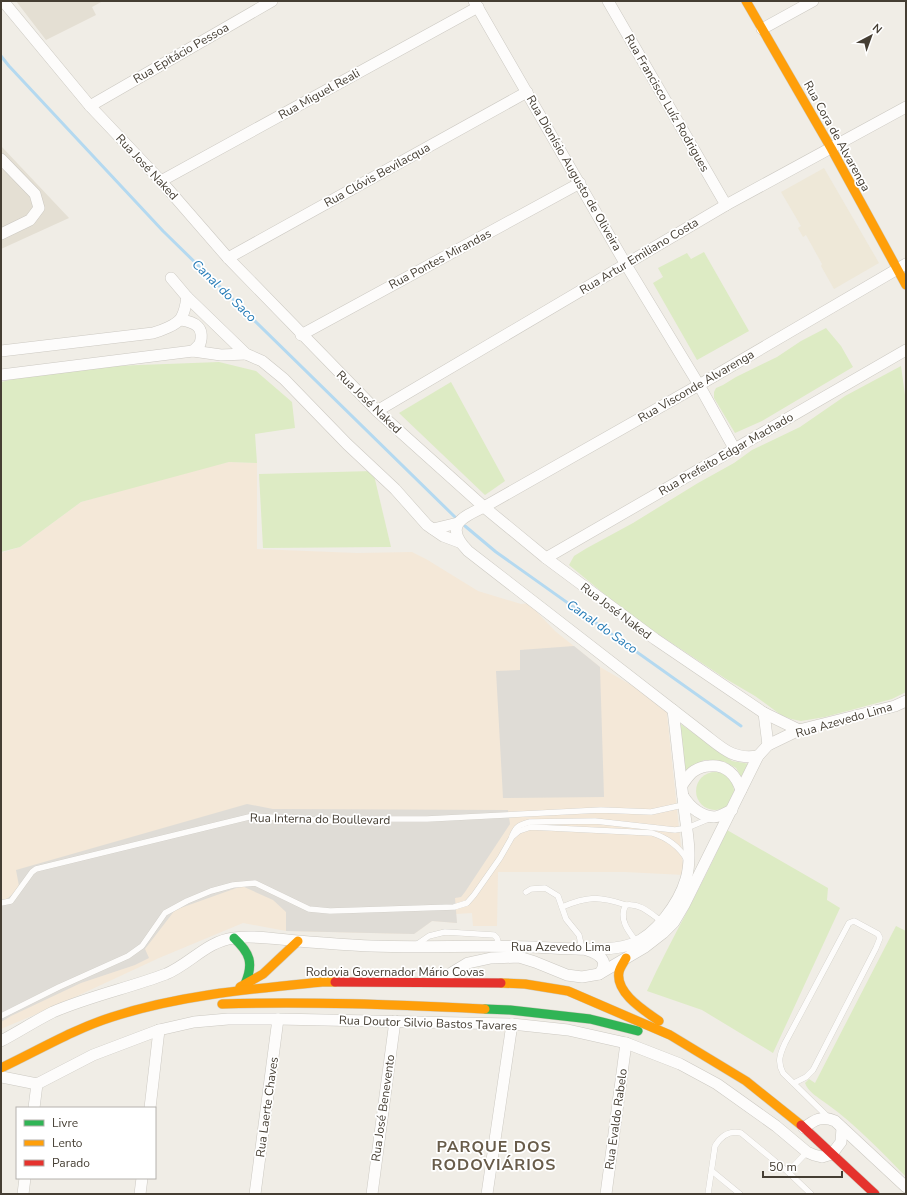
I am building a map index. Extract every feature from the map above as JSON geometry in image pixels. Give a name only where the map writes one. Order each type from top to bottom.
[{"type":"main road","name":"Rua Cora de Alvarenga","points":[[746,1],[902,267],[906,285]]},
{"type":"main road","points":[[234,938],[244,948],[249,956],[251,965],[250,975],[245,984]]},
{"type":"main road","points":[[237,990],[263,974],[298,941]]},
{"type":"main road","points":[[626,958],[619,972],[619,984],[635,1003],[695,1050]]},
{"type":"main road","name":"Rodovia Governador Mário Covas","points":[[1,1074],[75,1032],[111,1018],[184,998],[237,990],[322,982],[525,984],[568,991],[670,1035],[746,1081],[804,1128],[875,1194]]},
{"type":"main road","points":[[338,1003],[356,1000],[397,1001],[409,999],[419,995],[438,982]]},
{"type":"main road","name":"Rodovia Governador Mário Covas","points":[[210,1005],[226,1003],[279,1002],[510,1010],[590,1019],[633,1029],[695,1050]]},
{"type":"main road","points":[[171,1011],[194,1007]]},
{"type":"main road","points":[[1,1074],[43,1058]]},
{"type":"street","name":"Rua José Naked","points":[[3,1],[90,106],[161,181],[228,258],[301,335],[377,411],[484,507],[546,558],[655,639],[764,714],[800,730]]},
{"type":"street","name":"Rua Francisco Luíz Rodrigues","points":[[608,1],[726,205]]},
{"type":"street","points":[[762,30],[813,1]]},
{"type":"street","name":"Rua Epitácio Pessoa","points":[[90,106],[265,3]]},
{"type":"street","name":"Rua Dionísio Augusto de Oliveira","points":[[476,4],[626,264],[699,385],[734,448]]},
{"type":"street","name":"Rua Miguel Reali","points":[[161,181],[476,4]]},
{"type":"street","name":"Rua Clóvis Bevilacqua","points":[[228,258],[527,92]]},
{"type":"street","name":"Rua Artur Emiliano Costa","points":[[377,411],[726,205],[906,107]]},
{"type":"street","points":[[1,159],[35,194],[39,208],[30,220],[1,234]]},
{"type":"street","name":"Rua Pontes Mirandas","points":[[301,335],[580,183]]},
{"type":"street","name":"Rua Visconde Alvarenga","points":[[458,523],[469,514],[484,507],[699,385],[902,267]]},
{"type":"street","points":[[171,278],[187,297],[246,354],[262,361],[284,379],[347,444],[394,489],[427,525],[444,536],[459,542],[474,556],[724,749],[739,756],[758,756]]},
{"type":"street","points":[[181,320],[187,297]]},
{"type":"street","points":[[1,351],[153,333],[165,329],[181,320],[190,321],[195,324],[201,333],[202,338],[200,344],[193,351]]},
{"type":"street","name":"Rua Prefeito Edgar Machado","points":[[546,558],[906,350]]},
{"type":"street","points":[[1,375],[193,351],[221,355],[246,354]]},
{"type":"street","points":[[433,529],[458,523],[457,532],[459,542]]},
{"type":"street","name":"Rua Azevedo Lima","points":[[438,982],[468,963],[491,958],[519,957],[567,975],[582,977],[599,974],[645,947],[674,922],[697,882],[758,756],[768,744],[800,730],[894,706],[906,701]]},
{"type":"street","name":"Rua Azevedo Lima","points":[[234,938],[262,937],[371,946],[414,947],[499,946],[613,948],[633,944],[656,928],[671,909],[682,890],[689,864],[687,828],[673,710]]},
{"type":"street","points":[[764,714],[768,744]]},
{"type":"street","points":[[732,810],[714,817],[703,814],[693,809],[683,796],[694,771],[713,765],[721,766],[734,774],[741,790]]},
{"type":"street","points":[[1,1041],[52,1013],[99,995],[167,973],[184,964],[207,947],[222,940],[234,938]]},
{"type":"street","points":[[582,948],[599,956],[604,962],[603,969],[599,974]]},
{"type":"street","name":"Rua Doutor Silvio Bastos Tavares","points":[[37,1084],[93,1055],[159,1030],[194,1022],[278,1019],[512,1024],[568,1030],[626,1043],[680,1064],[717,1084],[776,1126],[807,1152],[822,1157],[832,1154]]},
{"type":"street","name":"Rua Laerte Chaves","points":[[255,1194],[278,1019]]},
{"type":"street","name":"Rua José Benevento","points":[[372,1194],[395,1021]]},
{"type":"street","points":[[487,1194],[512,1024]]},
{"type":"street","points":[[150,1107],[159,1030]]},
{"type":"street","name":"Rua Evaldo Rabelo","points":[[606,1194],[626,1043]]},
{"type":"street","points":[[1,1074],[37,1084],[34,1107]]},
{"type":"street","points":[[804,1128],[814,1120],[829,1118],[835,1121],[906,1187]]},
{"type":"street","points":[[832,1154],[841,1142],[842,1128]]},
{"type":"street","points":[[23,1194],[25,1179]]},
{"type":"street","points":[[140,1194],[142,1179]]},
{"type":"lane","name":"Rua Interna do Boullevard","points":[[1,903],[11,901],[36,869],[253,816],[331,821],[427,819],[601,810],[651,812],[683,796]]},
{"type":"lane","points":[[1,1016],[59,987],[128,956],[142,946],[165,913],[187,901],[211,891],[233,885],[255,883],[309,909],[330,911],[379,908],[454,907],[467,902],[474,894],[500,858],[512,837],[515,828],[520,824],[530,822],[595,821],[675,830],[687,828],[714,817]]},
{"type":"lane","points":[[512,837],[524,828],[540,826],[652,833],[659,835],[676,845],[689,864]]},
{"type":"lane","points":[[526,892],[531,888],[545,888],[558,896],[566,919],[578,935],[582,948]]},
{"type":"lane","points":[[562,906],[588,898],[606,898],[643,908],[661,921]]},
{"type":"lane","points":[[626,904],[623,908],[624,924],[636,942]]},
{"type":"lane","points":[[794,1083],[806,1077],[813,1070],[880,938],[878,934],[854,921],[849,923],[785,1042],[779,1057],[779,1067],[783,1074],[829,1118]]},
{"type":"lane","points":[[708,1194],[715,1146],[728,1132],[735,1131],[741,1133],[788,1172],[810,1194]]},
{"type":"lane","points":[[788,1172],[807,1152]]},
{"type":"lane","points":[[712,1172],[740,1194]]},
{"type":"shaded area","points":[[16,1],[103,1],[92,7],[96,15],[46,40]]},
{"type":"shaded area","points":[[1,146],[69,218],[1,249]]},
{"type":"shaded area","points":[[824,168],[879,263],[834,289],[806,235],[803,237],[798,228],[801,226],[781,192]]},
{"type":"shaded area","points":[[229,462],[257,463],[257,549],[357,553],[412,552],[478,591],[521,604],[533,603],[535,610],[555,631],[600,667],[666,705],[684,875],[625,872],[498,872],[497,926],[473,926],[472,913],[456,914],[457,923],[432,921],[414,934],[286,931],[243,923],[159,958],[60,1004],[1,1029],[1,553],[20,547],[81,502],[193,470]]},
{"type":"shaded area","points":[[574,646],[600,667],[604,797],[503,798],[496,671],[520,670],[520,650]]},
{"type":"shaded area","points":[[247,804],[273,809],[508,810],[510,824],[465,892],[461,897],[455,898],[457,923],[432,921],[414,934],[286,931],[286,912],[273,900],[242,886],[175,910],[145,949],[149,958],[135,965],[81,983],[1,1022],[1,900],[7,899],[17,890],[19,886],[16,870]]},
{"type":"green space","points":[[704,252],[749,331],[697,360],[653,283],[663,277],[658,268],[687,253],[691,259]]},
{"type":"green space","points":[[826,328],[841,346],[853,367],[762,421],[735,433],[714,398],[716,388],[777,357],[801,341]]},
{"type":"green space","points":[[219,362],[256,371],[292,402],[295,428],[255,434],[257,463],[229,462],[81,502],[20,547],[1,552],[1,382],[60,368]]},
{"type":"green space","points":[[901,366],[905,395],[906,425],[906,692],[892,699],[825,717],[801,721],[791,719],[781,715],[755,696],[726,679],[631,616],[569,565],[574,556],[587,548],[633,523],[734,463],[752,450],[800,427],[845,396]]},
{"type":"green space","points":[[451,382],[505,481],[485,495],[399,413]]},
{"type":"green space","points":[[373,471],[391,547],[263,548],[259,474]]},
{"type":"green space","points":[[678,722],[732,761],[750,764],[742,778],[736,768],[725,762],[716,760],[704,760],[684,772]]},
{"type":"green space","points":[[711,772],[719,772],[729,777],[733,784],[733,798],[729,805],[719,810],[711,810],[701,805],[699,802],[696,795],[696,787],[701,777],[704,775]]},
{"type":"green space","points":[[727,830],[828,888],[827,900],[840,908],[773,1053],[702,1010],[647,991],[708,871]]},
{"type":"green space","points":[[896,926],[906,931],[906,1177],[858,1129],[811,1092],[805,1083],[809,1079],[815,1083]]},
{"type":"waterway","name":"Canal do Saco","points":[[1,56],[163,231],[456,518]]},
{"type":"waterway","name":"Canal do Saco","points":[[465,526],[496,552],[741,726]]},
{"type":"traffic: fast","points":[[234,938],[244,949],[249,959],[250,964],[248,977],[245,984]]},
{"type":"traffic: fast","points":[[485,1009],[510,1010],[590,1019],[638,1031]]},
{"type":"traffic: slow","points":[[746,1],[831,148],[906,285]]},
{"type":"traffic: slow","points":[[240,987],[263,974],[298,941]]},
{"type":"traffic: slow","points":[[626,958],[619,972],[619,980],[622,987],[632,1001],[659,1021]]},
{"type":"traffic: slow","points":[[1,1068],[84,1028],[138,1009],[190,998],[242,990],[335,982]]},
{"type":"traffic: slow","points":[[501,983],[525,984],[568,991],[670,1035],[746,1081],[801,1125]]},
{"type":"traffic: slow","points":[[222,1004],[321,1003],[485,1009]]},
{"type":"traffic: jam","points":[[335,982],[501,983]]},
{"type":"traffic: jam","points":[[801,1125],[875,1194]]},
{"type":"district","name":"PARQUE DOS RODOVIÁRIOS","points":[[494,1156]]}]
